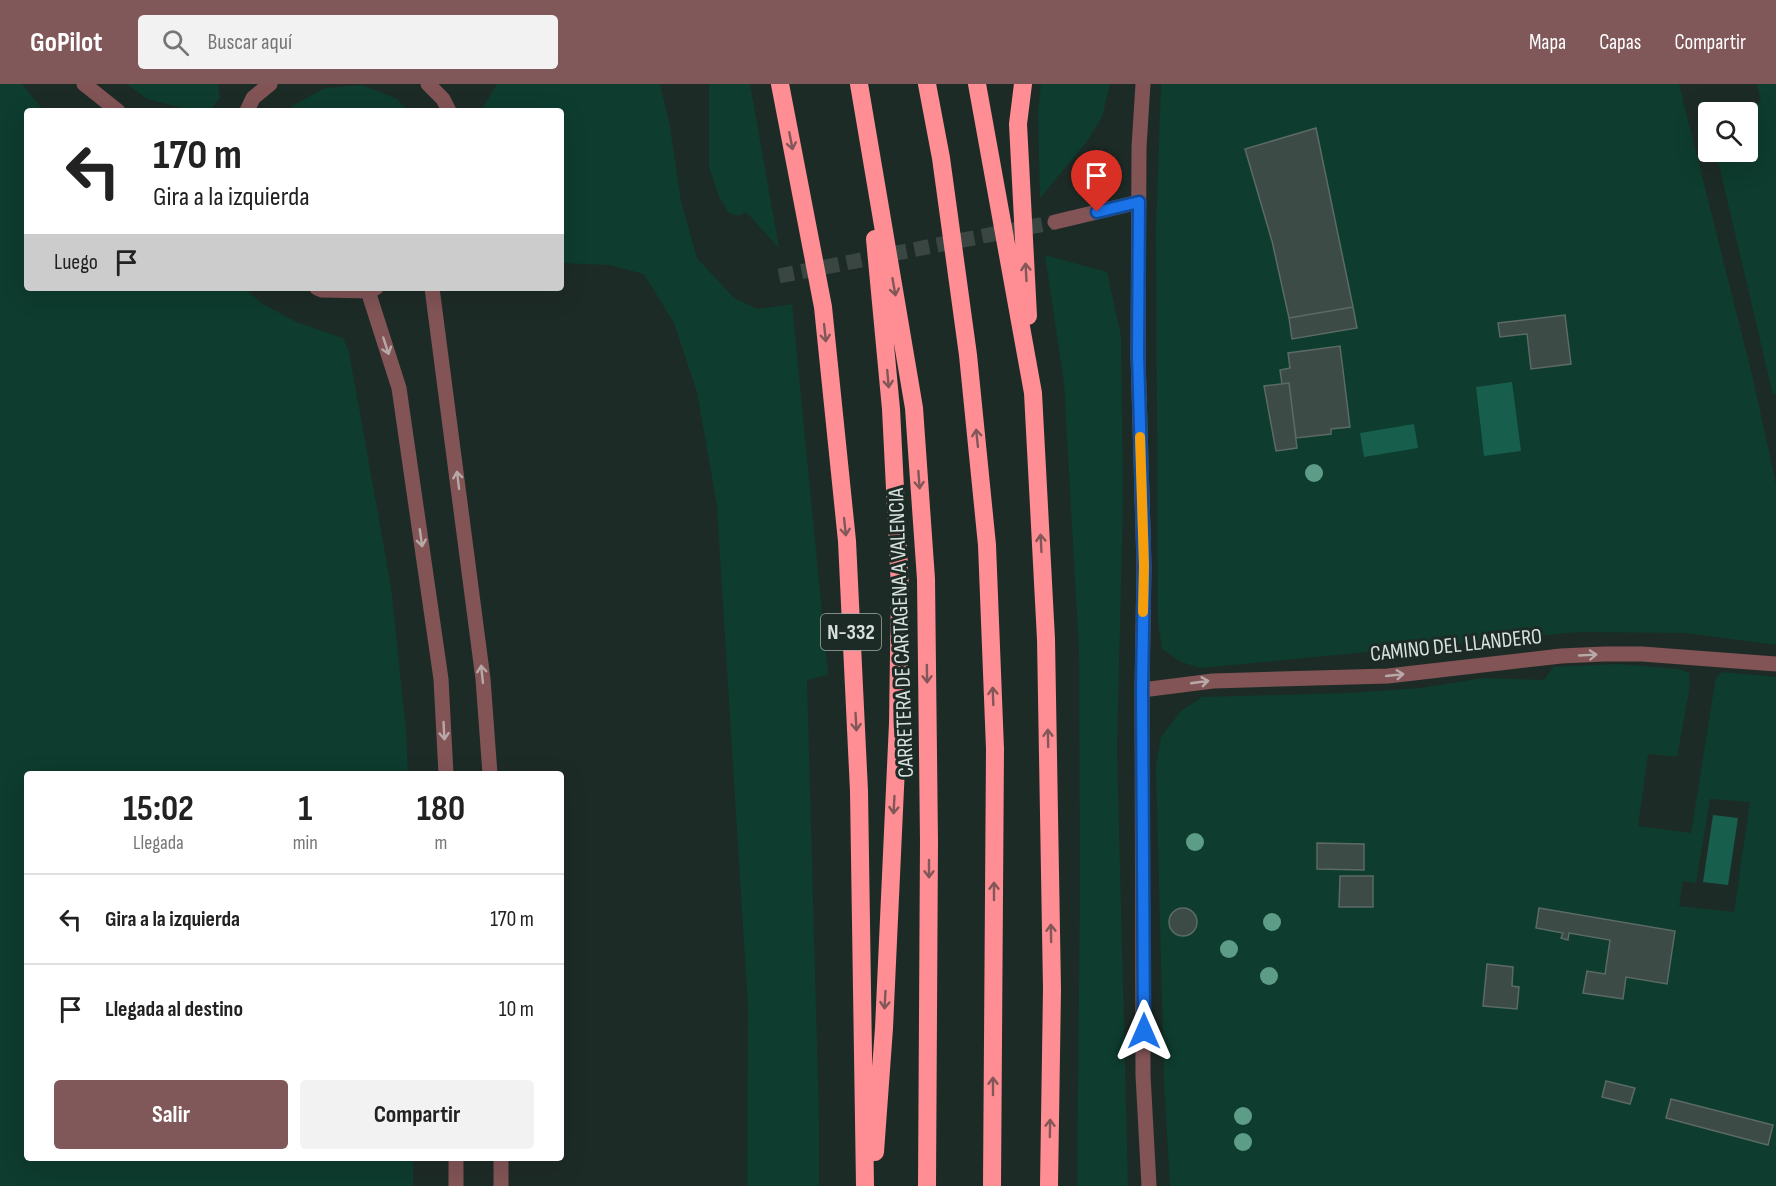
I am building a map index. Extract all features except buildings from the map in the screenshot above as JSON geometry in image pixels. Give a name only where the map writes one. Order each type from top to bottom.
[{"type":"highway","name":"N-332","points":[[780,84],[823,307],[847,541],[859,791],[865,1186]]},
{"type":"highway","points":[[927,84],[941,158],[968,355],[987,545],[995,749],[992,1186]]},
{"type":"highway","points":[[977,84],[1033,393]]},
{"type":"highway","points":[[1023,84],[1018,123],[1046,639],[1052,988],[1049,1186]]},
{"type":"highway","name":"N-332","points":[[860,87],[891,409],[900,588],[897,735],[884,1028],[872,1186]]},
{"type":"highway","name":"CARRETERA DE CARTAGENA A VALENCIA","points":[[860,87],[915,408],[926,579],[929,841],[927,1186]]},
{"type":"street","points":[[84,84],[114,108]]},
{"type":"street","points":[[249,98],[270,84]]},
{"type":"street","points":[[428,84],[443,99],[448,108]]},
{"type":"street","points":[[1143,84],[1139,147],[1138,355],[1144,566],[1143,1075],[1149,1186]]},
{"type":"street","points":[[1055,222],[1139,202]]},
{"type":"street","points":[[373,291],[399,388],[441,679],[446,771]]},
{"type":"street","points":[[432,291],[483,679],[490,771]]},
{"type":"street","name":"CAMINO DEL LLANDERO","points":[[1142,690],[1213,681],[1388,676],[1562,656],[1604,654],[1642,654],[1776,663]]},
{"type":"street","points":[[456,1161],[456,1186]]},
{"type":"street","points":[[501,1161],[501,1186]]},
{"type":"shaded area","points":[[0,84],[22,84],[42,108],[24,108],[24,291],[248,291],[263,304],[296,322],[343,338],[349,352],[391,587],[406,730],[408,771],[24,771],[24,1161],[413,1161],[413,1186],[0,1186]]},
{"type":"shaded area","points":[[127,84],[218,84],[220,98],[212,108],[182,108],[147,99]]},
{"type":"shaded area","points":[[497,84],[660,84],[670,127],[681,201],[697,258],[734,298],[758,309],[792,304],[828,675],[807,680],[819,1186],[747,1186],[748,1008],[717,506],[697,392],[674,323],[644,274],[609,265],[564,263],[564,108],[483,108]]},
{"type":"shaded area","points":[[709,84],[750,84],[779,248],[746,212],[739,216],[729,213],[719,197],[709,167]]},
{"type":"shaded area","points":[[1041,84],[1110,84],[1102,117],[1086,143],[1040,198],[1038,112]]},
{"type":"shaded area","points":[[1161,84],[1679,84],[1754,383],[1776,484],[1776,645],[1686,633],[1578,632],[1200,668],[1181,662],[1162,649],[1158,621],[1156,229]]},
{"type":"shaded area","points":[[1757,84],[1776,84],[1776,394],[1773,395],[1718,162],[1758,162],[1758,103],[1761,102]]},
{"type":"shaded area","points":[[362,85],[397,99],[405,108],[290,108],[325,88]]},
{"type":"shaded area","points":[[1045,255],[1107,272],[1121,336],[1123,500],[1117,749],[1128,1186],[1077,1186],[1080,885],[1079,650],[1064,383]]},
{"type":"shaded area","points":[[1512,382],[1521,451],[1484,456],[1476,387]]},
{"type":"shaded area","points":[[1414,424],[1418,448],[1364,457],[1360,433]]},
{"type":"shaded area","points":[[1617,664],[1679,669],[1689,673],[1690,686],[1677,757],[1648,754],[1638,826],[1691,833],[1716,677],[1722,672],[1776,677],[1776,1186],[1170,1186],[1164,1080],[1156,767],[1161,737],[1180,712],[1202,697],[1348,693],[1421,688],[1483,678],[1544,680],[1553,667]],"holes":[[[1710,799],[1750,802],[1734,912],[1679,906],[1683,881],[1696,883]]]},
{"type":"shaded area","points":[[1713,815],[1738,818],[1728,885],[1703,882]]},
{"type":"tunnel","points":[[779,276],[1055,222]]},
{"type":"slow traffic","points":[[1140,437],[1143,612]]},
{"type":"route","points":[[1097,212],[1139,202],[1138,355],[1144,566],[1142,710],[1144,1031]]}]
